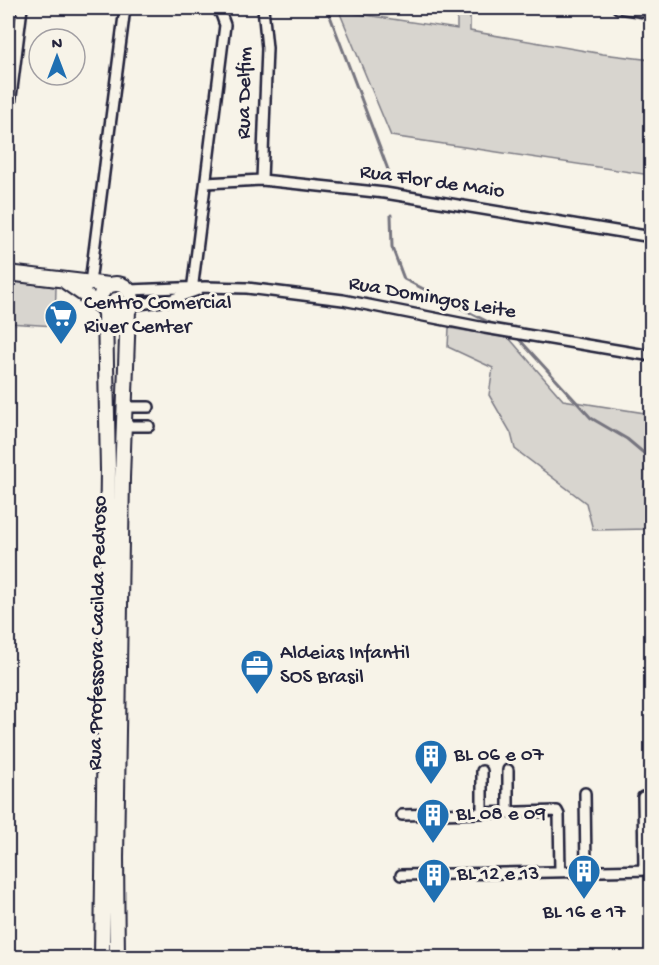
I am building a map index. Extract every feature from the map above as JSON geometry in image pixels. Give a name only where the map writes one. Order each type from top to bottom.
[{"type":"street","points":[[8,122],[22,8]]},
{"type":"street","points":[[90,283],[125,8]]},
{"type":"street","points":[[193,290],[225,25],[216,8]]},
{"type":"street","name":"Rua Delfim","points":[[262,180],[267,48],[263,8]]},
{"type":"street","points":[[618,8],[651,13]]},
{"type":"street","name":"Rua Flor de Maio","points":[[206,183],[262,180],[385,193],[651,237]]},
{"type":"street","points":[[8,273],[109,285],[120,284],[129,290],[132,300],[130,308],[114,316],[61,280]]},
{"type":"street","points":[[103,309],[101,294],[109,285]]},
{"type":"street","name":"Rua Domingos Leite","points":[[130,308],[170,300],[205,287],[247,288],[343,300],[485,328],[651,356]]},
{"type":"street","name":"Rua Domingos Leite","points":[[129,290],[193,290]]},
{"type":"street","name":"Rua Professora Cacilda Pedroso","points":[[117,957],[116,834],[124,407],[130,308]]},
{"type":"street","name":"Rua Professora Cacilda Pedroso","points":[[102,957],[108,470],[103,309]]},
{"type":"street","points":[[124,407],[149,407]]},
{"type":"street","points":[[124,426],[149,426]]},
{"type":"street","points":[[508,770],[508,811]]},
{"type":"street","points":[[482,771],[482,812]]},
{"type":"street","points":[[585,793],[586,870]]},
{"type":"street","points":[[401,875],[648,870],[643,797]]},
{"type":"street","points":[[402,815],[508,811],[558,812],[560,871]]},
{"type":"shaded area","points":[[457,8],[470,8],[470,31],[651,60],[650,175],[391,136],[339,11],[457,29]]},
{"type":"shaded area","points":[[8,281],[56,287],[55,326],[8,323]]},
{"type":"shaded area","points":[[449,328],[509,338],[563,400],[651,414],[651,529],[593,530],[586,503],[515,449],[511,433],[489,395],[493,368],[448,347]]},
{"type":"waterway","points":[[327,8],[390,175]]},
{"type":"waterway","points":[[391,215],[392,247],[404,279],[496,326]]},
{"type":"waterway","points":[[517,337],[591,418],[627,439],[652,460]]},
{"type":"place","name":"Centro Comercial River Center","points":[[61,345]]},
{"type":"place","name":"Aldeias Infantil SOS Brasil","points":[[257,695]]},
{"type":"place","name":"BL 06 e 07","points":[[431,785]]},
{"type":"place","name":"BL 08 e 09","points":[[433,844]]},
{"type":"place","name":"BL 16 e 17","points":[[584,900]]},
{"type":"place","name":"BL 12 e 13","points":[[434,904]]}]
